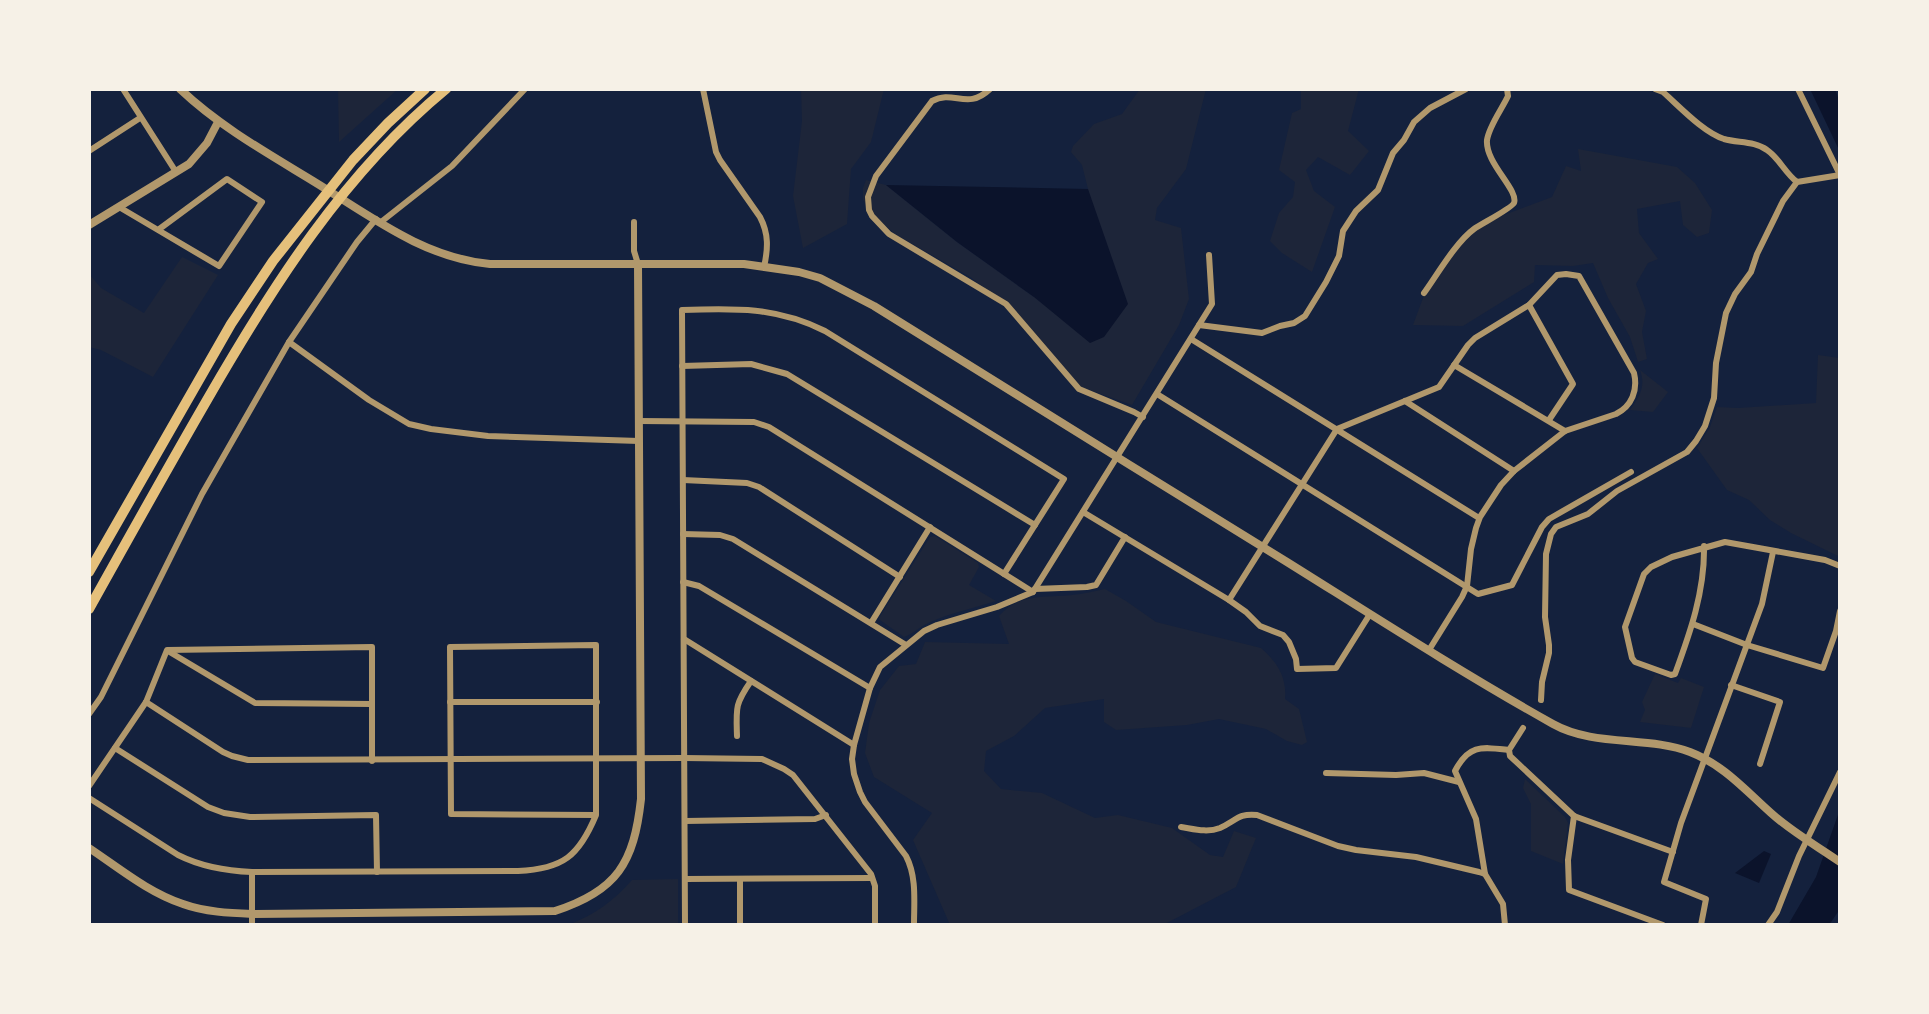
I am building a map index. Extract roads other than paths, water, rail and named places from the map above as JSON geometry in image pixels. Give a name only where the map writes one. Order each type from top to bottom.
[{"type":"main road","points":[[89,572],[231,324],[273,261],[353,160],[425,89]]},
{"type":"main road","points":[[89,609],[195,420],[274,288],[367,165],[422,109],[446,89]]},
{"type":"street","points":[[123,89],[176,172]]},
{"type":"street","points":[[180,89],[218,122],[407,239],[467,262],[744,264],[820,278],[874,306],[1370,614],[1557,726],[1583,735],[1680,748],[1705,758],[1728,773],[1795,832],[1840,862]]},
{"type":"street","points":[[89,714],[101,697],[202,494],[289,342],[357,242],[378,221],[452,166],[525,89]]},
{"type":"street","points":[[703,89],[716,152],[765,227],[768,248],[764,267]]},
{"type":"street","points":[[990,89],[982,97],[970,101],[940,97],[932,101],[876,176],[868,197],[869,211],[889,234],[1006,304],[1079,389],[1143,417]]},
{"type":"street","points":[[1199,325],[1262,333],[1294,323],[1305,316],[1339,256],[1343,231],[1356,212],[1378,190],[1393,153],[1414,122],[1430,108],[1466,89]]},
{"type":"street","points":[[1424,293],[1470,232],[1513,205],[1513,192],[1490,159],[1487,148],[1488,136],[1508,96],[1507,89]]},
{"type":"street","points":[[1655,89],[1663,92],[1704,127],[1722,138],[1765,149],[1797,182]]},
{"type":"street","points":[[1541,700],[1549,645],[1545,617],[1546,554],[1551,534],[1556,527],[1588,514],[1617,491],[1687,452],[1696,441],[1705,426],[1714,398],[1716,363],[1726,313],[1735,294],[1751,272],[1783,201],[1797,182],[1840,175],[1798,89]]},
{"type":"street","points":[[89,151],[140,118]]},
{"type":"street","points":[[89,225],[189,164],[207,143],[218,122]]},
{"type":"street","points":[[118,207],[219,266],[262,202],[227,179],[158,230]]},
{"type":"street","points":[[89,848],[161,895],[182,904],[208,911],[253,915],[555,911],[579,904],[616,876],[630,855],[638,829],[641,799],[638,264],[634,251],[634,222]]},
{"type":"street","points":[[1034,590],[1212,304],[1209,255]]},
{"type":"street","points":[[1229,600],[1336,429],[1439,387],[1475,338],[1529,304],[1557,275],[1579,276],[1634,373],[1636,388],[1623,411],[1565,431],[1514,471],[1502,485],[1479,519],[1462,597],[1429,650]]},
{"type":"street","points":[[1529,304],[1573,384],[1549,420]]},
{"type":"street","points":[[685,925],[682,310],[756,310],[805,321],[1064,479],[1003,574]]},
{"type":"street","points":[[1191,339],[1479,519]]},
{"type":"street","points":[[289,342],[369,400],[409,424],[488,436],[639,441]]},
{"type":"street","points":[[682,366],[751,365],[788,374],[1035,525]]},
{"type":"street","points":[[1454,365],[1565,431]]},
{"type":"street","points":[[1157,394],[1478,594],[1512,585],[1542,527],[1549,519],[1631,471]]},
{"type":"street","points":[[1405,401],[1514,471]]},
{"type":"street","points":[[639,421],[754,422],[769,427],[1003,574],[1034,590]]},
{"type":"street","points":[[683,480],[747,483],[759,487],[900,577]]},
{"type":"street","points":[[1083,512],[1229,600],[1260,626],[1283,635],[1293,650],[1297,669],[1336,668],[1370,614]]},
{"type":"street","points":[[871,623],[930,527]]},
{"type":"street","points":[[683,534],[720,535],[733,539],[906,645]]},
{"type":"street","points":[[914,925],[914,877],[911,866],[865,802],[854,774],[852,760],[870,688],[880,667],[924,631],[937,625],[997,607],[1034,590],[1096,585],[1125,537]]},
{"type":"street","points":[[1704,547],[1705,561],[1693,624],[1675,674],[1671,675],[1635,662],[1625,627],[1644,574],[1651,567],[1672,556],[1704,547],[1725,542],[1825,560],[1840,566]]},
{"type":"street","points":[[1701,925],[1706,898],[1664,882],[1681,823],[1762,604],[1773,552]]},
{"type":"street","points":[[683,582],[699,586],[870,688]]},
{"type":"street","points":[[1693,624],[1747,645],[1824,668],[1840,611]]},
{"type":"street","points":[[684,639],[854,745]]},
{"type":"street","points":[[89,798],[178,855],[193,863],[222,870],[377,872],[518,871],[545,868],[576,852],[589,833],[596,815],[596,645],[450,646],[450,702],[451,814],[596,815]]},
{"type":"street","points":[[167,650],[372,647],[373,761]]},
{"type":"street","points":[[89,786],[146,702],[167,650]]},
{"type":"street","points":[[167,650],[255,703],[372,704]]},
{"type":"street","points":[[737,736],[736,709],[751,681]]},
{"type":"street","points":[[1731,685],[1780,702],[1760,764]]},
{"type":"street","points":[[146,702],[223,752],[240,759],[762,759],[793,775],[866,867],[875,886],[875,925]]},
{"type":"street","points":[[450,702],[597,702]]},
{"type":"street","points":[[1523,728],[1509,750],[1510,756],[1574,816],[1673,852]]},
{"type":"street","points":[[115,748],[208,807],[224,813],[250,817],[376,815],[377,872]]},
{"type":"street","points":[[1505,925],[1503,904],[1485,874],[1476,819],[1455,771],[1463,757],[1471,752],[1486,748],[1509,750]]},
{"type":"street","points":[[1768,925],[1777,912],[1799,856],[1840,772]]},
{"type":"street","points":[[1326,773],[1423,774],[1459,782]]},
{"type":"street","points":[[685,821],[815,819],[826,815]]},
{"type":"street","points":[[1181,827],[1207,831],[1220,828],[1239,816],[1257,815],[1338,846],[1416,857],[1485,874]]},
{"type":"street","points":[[1574,816],[1568,860],[1569,890],[1663,925]]},
{"type":"street","points":[[252,872],[252,925]]},
{"type":"street","points":[[685,879],[872,878]]},
{"type":"street","points":[[740,879],[740,925]]}]
